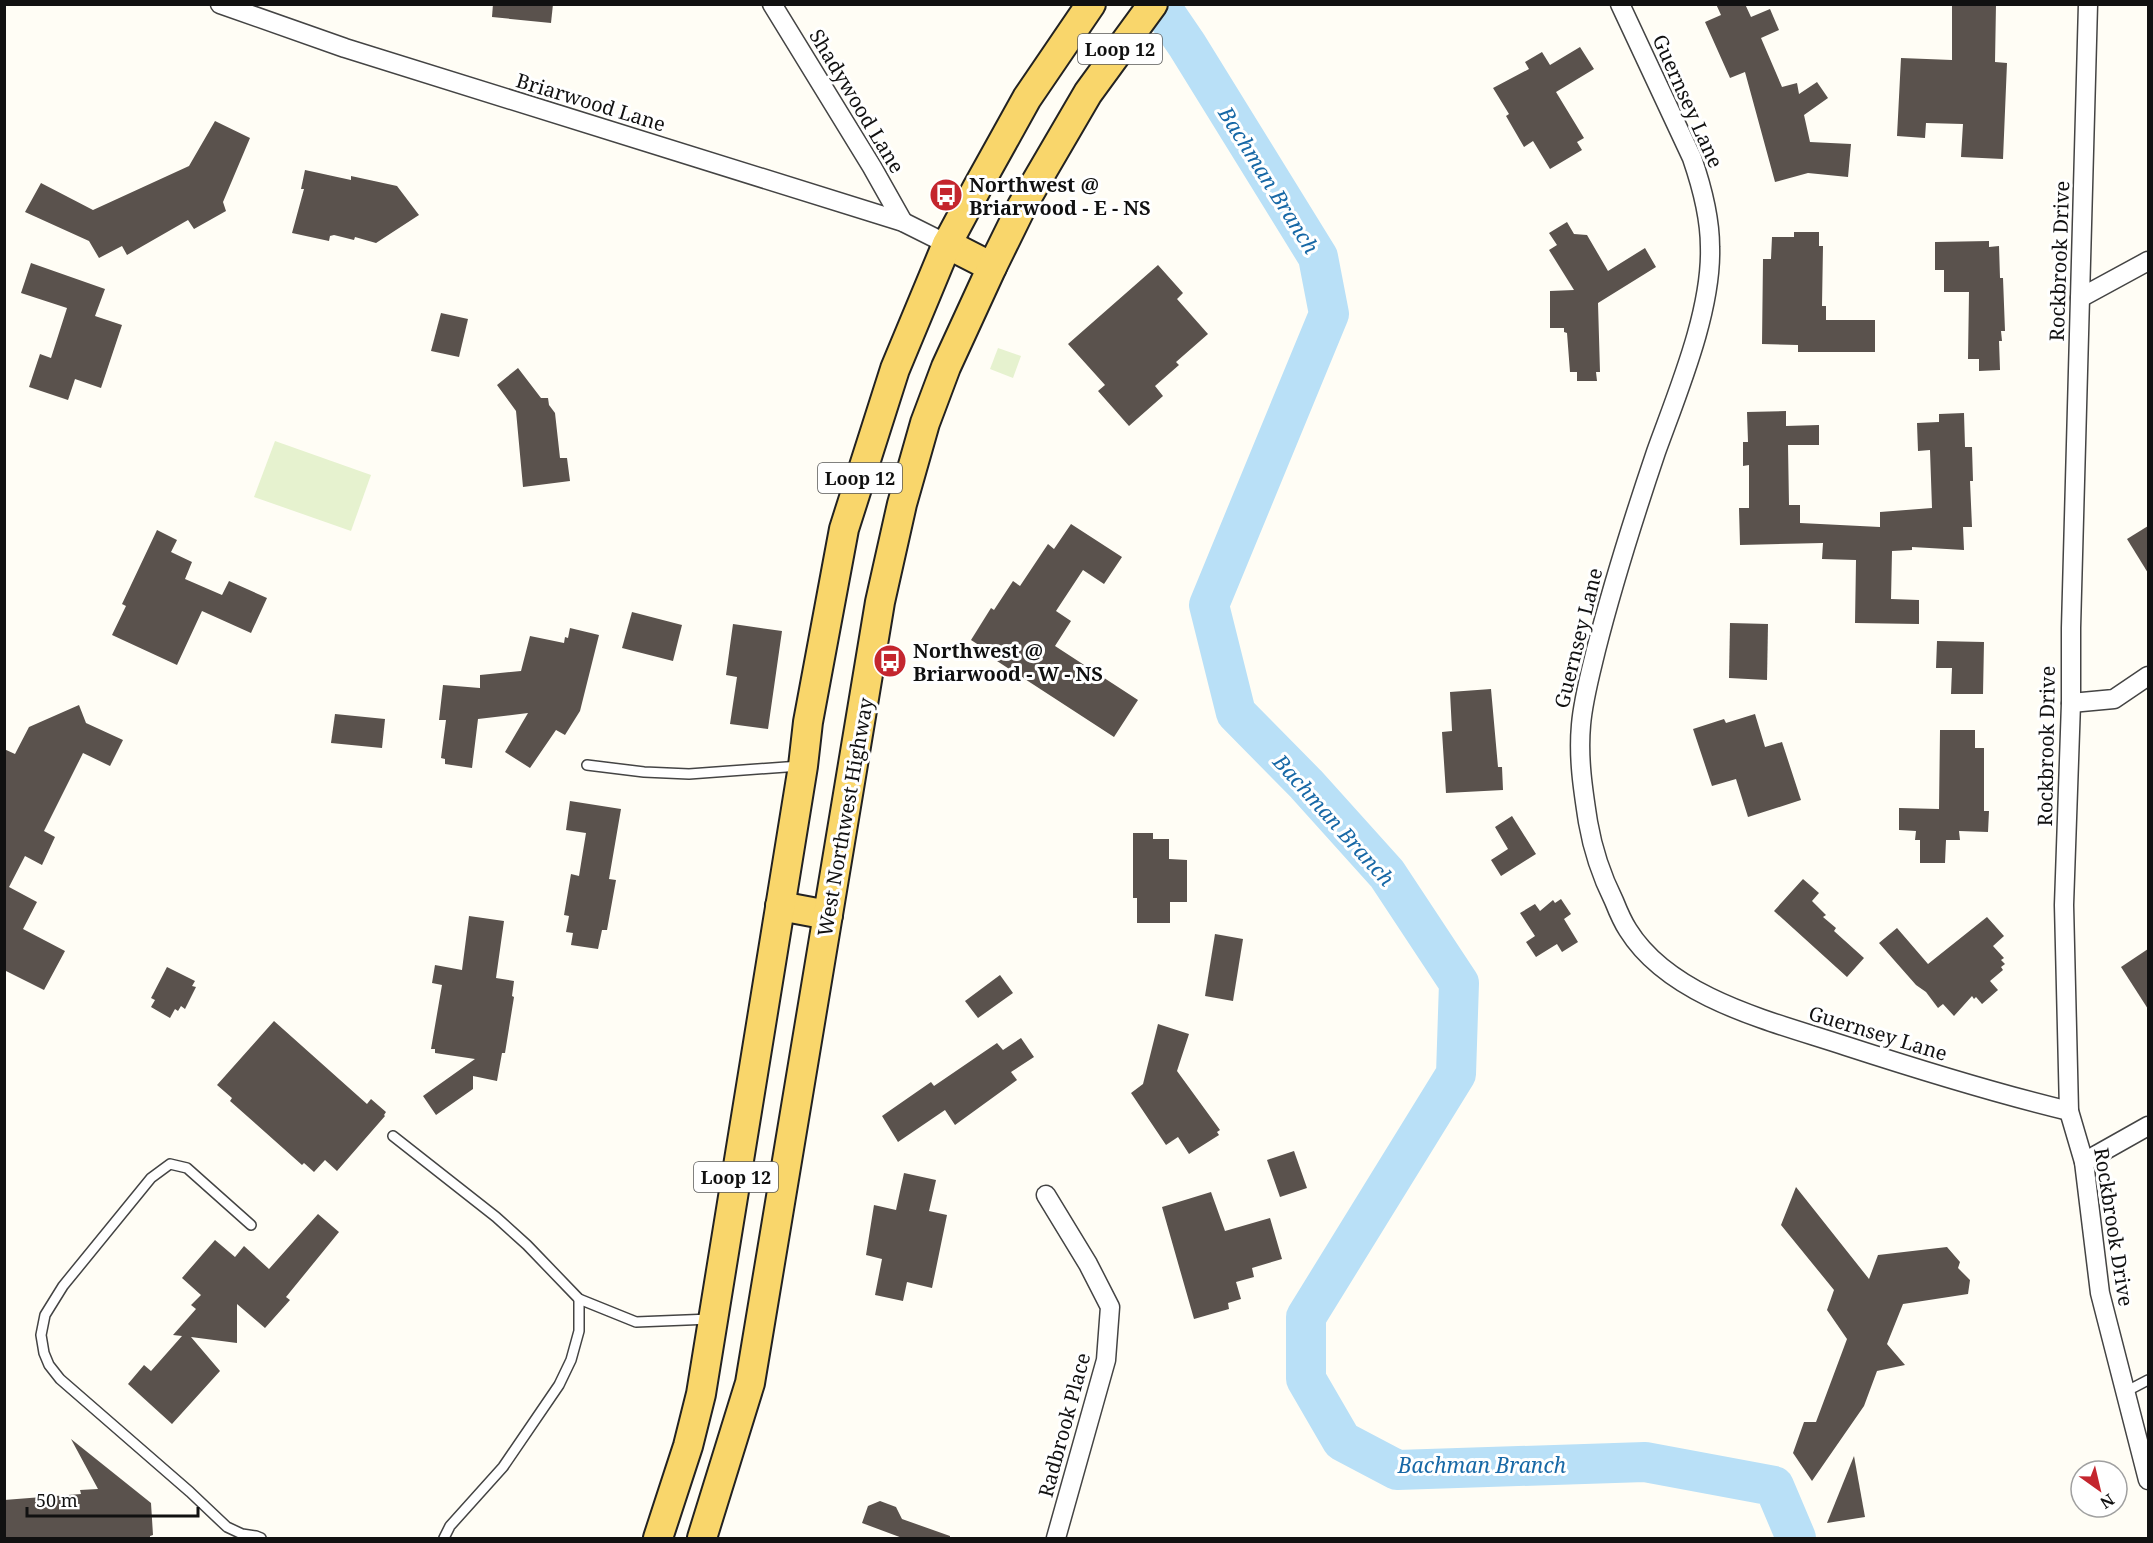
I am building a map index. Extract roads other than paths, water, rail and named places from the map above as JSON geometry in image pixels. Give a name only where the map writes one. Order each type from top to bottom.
[{"type":"main road","name":"Loop 12","points":[[657,1539],[688,1446],[701,1394],[803,766],[808,723],[844,529],[895,369],[947,244],[1027,98],[1091,4]]},
{"type":"main road","name":"West Northwest Highway","points":[[702,1539],[733,1445],[750,1383],[880,602],[902,504],[925,423],[992,267],[1027,197],[1088,93],[1153,4]]},
{"type":"main road","points":[[947,244],[992,267]]},
{"type":"main road","points":[[780,906],[828,915]]},
{"type":"street","name":"Briarwood Lane","points":[[220,4],[345,48],[903,222],[947,244]]},
{"type":"street","name":"Shadywood Lane","points":[[772,4],[903,222]]},
{"type":"street","name":"Guernsey Lane","points":[[1620,4],[1692,158],[1701,184],[1711,249],[1707,290],[1691,353],[1618,570],[1583,706],[1580,752],[1583,790],[1594,855],[1602,877],[1628,930],[1643,950],[1662,967],[1709,998],[1757,1019],[1998,1094],[2069,1111]]},
{"type":"street","name":"Rockbrook Drive","points":[[2088,4],[2064,905],[2069,1111],[2084,1162],[2100,1293],[2148,1480]]},
{"type":"street","points":[[2080,298],[2148,261]]},
{"type":"street","points":[[2071,703],[2114,699],[2148,676]]},
{"type":"street","points":[[2084,1162],[2148,1126]]},
{"type":"street","name":"Radbrook Place","points":[[1046,1195],[1088,1264],[1110,1307],[1106,1360],[1056,1539]]},
{"type":"lane","points":[[587,765],[689,774],[803,766]]},
{"type":"lane","points":[[393,1136],[496,1217],[527,1245],[579,1299],[636,1322],[714,1319]]},
{"type":"lane","points":[[251,1225],[187,1168],[170,1164],[151,1178],[63,1286],[45,1315],[41,1335],[49,1365],[60,1379],[190,1492],[226,1527],[261,1539]]},
{"type":"lane","points":[[444,1539],[450,1526],[503,1467],[559,1385],[571,1360],[579,1331],[579,1299]]},
{"type":"lane","points":[[2125,1392],[2148,1380]]},
{"type":"waterway","name":"Bachman Branch","points":[[1159,4],[1187,45],[1318,257],[1329,314],[1209,605],[1236,713],[1306,784],[1387,874],[1459,983],[1456,1074],[1306,1317],[1306,1379],[1342,1441],[1397,1470],[1645,1462],[1774,1486],[1796,1538]]},
{"type":"place","name":"Northwest @ Briarwood - E - NS","points":[[946,195]]},
{"type":"place","name":"Northwest @ Briarwood - W - NS","points":[[890,661]]}]
